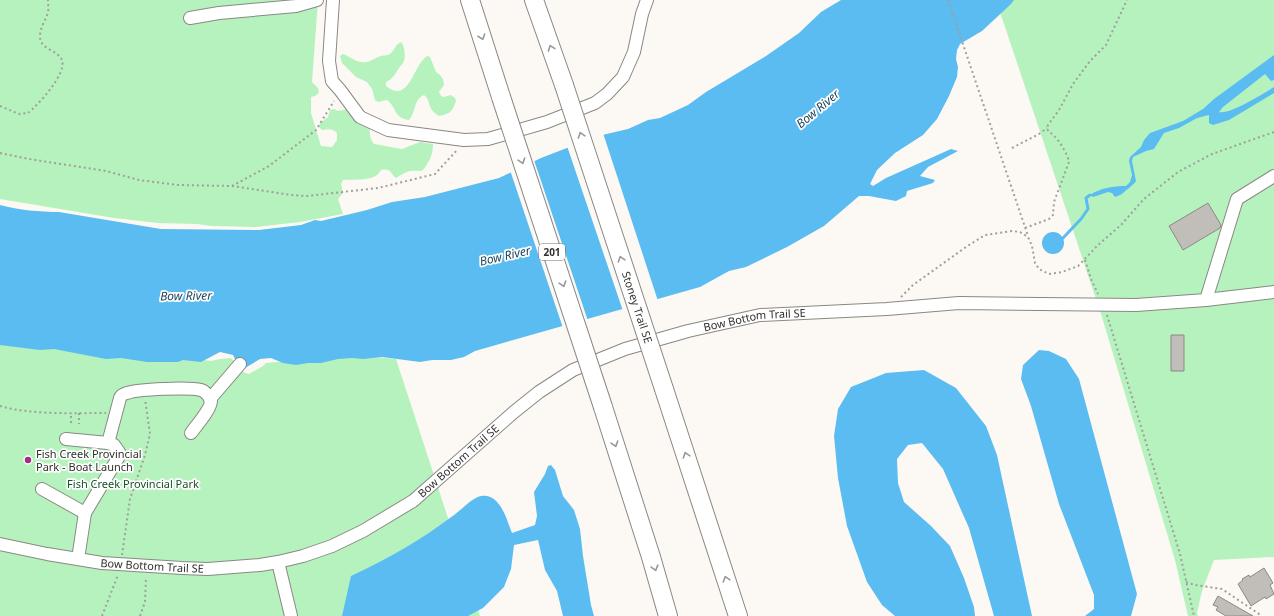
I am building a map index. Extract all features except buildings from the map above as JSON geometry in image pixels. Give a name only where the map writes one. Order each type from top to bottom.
[{"type":"highway","name":"201","points":[[470,0],[603,407],[651,557],[668,616]]},
{"type":"highway","name":"Stoney Trail SE","points":[[534,0],[564,85],[738,616]]},
{"type":"street","points":[[190,18],[219,13],[296,6],[317,0]]},
{"type":"street","points":[[333,0],[329,61],[332,81],[360,117],[388,130],[464,140],[488,139],[547,122],[595,103],[607,94],[623,77],[634,52],[642,14],[647,0]]},
{"type":"street","points":[[1206,300],[1237,199],[1274,176]]},
{"type":"street","name":"Bow Bottom Trail SE","points":[[0,544],[47,554],[102,563],[208,569],[239,568],[278,562],[332,546],[363,531],[413,501],[514,412],[539,392],[572,370],[624,349],[688,331],[760,315],[887,310],[958,302],[1136,305],[1206,300],[1274,292]]},
{"type":"street","points":[[210,399],[240,364]]},
{"type":"street","points":[[108,443],[115,413],[121,396],[125,393],[143,390],[202,390],[209,396],[211,402],[210,407],[191,432]]},
{"type":"street","points":[[66,439],[108,443],[114,445],[119,452],[118,458],[85,513],[78,559]]},
{"type":"street","points":[[42,488],[85,513]]},
{"type":"street","points":[[278,562],[291,616]]},
{"type":"path","points":[[0,106],[19,114],[28,113],[48,92],[62,71],[62,61],[59,56],[44,46],[41,41],[41,29],[48,14],[48,0]]},
{"type":"path","points":[[948,0],[1032,246],[1035,262],[1039,269],[1049,274],[1062,272],[1078,266],[1098,245],[1121,225],[1144,199],[1178,172],[1212,154],[1274,132]]},
{"type":"path","points":[[1012,148],[1039,134],[1048,127],[1073,84],[1090,61],[1106,45],[1127,0]]},
{"type":"path","points":[[232,186],[269,166],[316,130],[340,90]]},
{"type":"path","points":[[1025,228],[1049,219],[1053,215],[1054,202],[1069,162],[1068,156],[1055,136],[1047,129],[1048,127]]},
{"type":"path","points":[[0,153],[106,171],[139,180],[178,185],[232,186],[307,196],[378,188],[435,174],[455,154],[464,140]]},
{"type":"path","points":[[887,310],[913,286],[966,247],[986,235],[1012,231],[1020,232],[1028,237]]},
{"type":"path","points":[[1085,260],[1091,279],[1104,305],[1178,547],[1194,616]]},
{"type":"path","points":[[102,616],[121,564],[130,499],[145,455],[150,434],[143,390]]},
{"type":"path","points":[[0,406],[34,412],[115,413]]},
{"type":"path","points":[[71,424],[72,413]]},
{"type":"path","points":[[79,413],[79,424]]},
{"type":"path","points":[[140,616],[145,602],[146,577]]},
{"type":"path","points":[[1186,582],[1222,590],[1262,616]]},
{"type":"green space","points":[[0,0],[318,0],[312,82],[318,88],[319,93],[311,97],[311,113],[321,146],[332,147],[337,140],[337,133],[328,129],[322,130],[319,127],[320,123],[328,117],[330,110],[334,109],[340,111],[349,109],[370,127],[370,136],[374,144],[402,149],[420,142],[433,144],[429,162],[422,171],[408,172],[396,178],[389,171],[381,170],[378,174],[370,178],[343,180],[341,184],[343,193],[338,199],[343,214],[300,222],[256,227],[158,223],[114,218],[0,199]]},
{"type":"green space","points":[[1012,0],[1274,0],[1274,557],[1214,560],[1202,591],[1197,613],[1198,616],[1188,616],[1175,560],[1101,314],[999,9]]},
{"type":"green space","points":[[401,42],[405,55],[403,64],[399,67],[394,76],[386,82],[386,86],[392,90],[402,90],[410,82],[423,60],[427,56],[430,57],[436,72],[441,76],[443,81],[444,85],[439,92],[441,96],[444,97],[451,95],[456,101],[452,110],[448,113],[439,116],[435,113],[424,95],[420,97],[416,103],[413,114],[409,120],[404,119],[398,115],[387,100],[378,102],[375,100],[372,89],[367,82],[356,77],[342,63],[340,56],[343,54],[358,61],[367,62],[390,54],[397,44]]},
{"type":"green space","name":"Fish Creek Provincial Park","points":[[0,332],[211,361],[231,358],[241,370],[249,374],[266,363],[354,355],[396,359],[480,616],[0,616]]},
{"type":"water","name":"Bow River","points":[[841,0],[1014,0],[982,31],[960,44],[957,50],[956,59],[958,67],[957,77],[937,119],[923,135],[895,153],[877,170],[870,184],[873,186],[886,178],[951,149],[958,151],[928,167],[920,176],[935,180],[933,183],[907,191],[906,196],[896,201],[869,196],[859,196],[824,226],[787,247],[746,267],[729,271],[700,287],[475,351],[464,357],[451,360],[432,360],[420,362],[382,357],[338,359],[321,363],[296,365],[283,363],[271,358],[260,359],[245,368],[235,359],[233,355],[220,352],[201,362],[183,360],[178,362],[147,362],[121,358],[106,359],[54,349],[40,350],[0,345],[0,205],[44,212],[59,212],[161,229],[259,230],[301,225],[315,220],[321,221],[367,210],[392,202],[425,197],[499,178],[541,158],[598,136],[628,129],[648,120],[660,118],[688,105],[706,92],[766,56],[799,33],[821,12]]},
{"type":"water","points":[[1274,55],[1274,80],[1271,81],[1265,74],[1223,107],[1219,112],[1224,112],[1239,107],[1274,87],[1274,93],[1229,120],[1213,125],[1209,123],[1209,115],[1197,118],[1179,128],[1164,133],[1154,149],[1133,157],[1132,161],[1136,181],[1134,184],[1123,193],[1115,197],[1112,193],[1108,192],[1093,197],[1090,195],[1107,188],[1126,186],[1130,182],[1132,175],[1129,161],[1130,157],[1141,147],[1144,140],[1150,133],[1183,121],[1203,109],[1214,99]]},
{"type":"water","points":[[1053,232],[1061,235],[1064,243],[1061,251],[1053,254],[1045,251],[1042,243],[1045,235]]},
{"type":"water","points":[[1039,350],[1049,351],[1066,359],[1079,379],[1137,594],[1131,616],[1085,616],[1094,609],[1094,595],[1059,504],[1031,406],[1021,379],[1023,365]]},
{"type":"water","points":[[924,370],[956,388],[986,426],[997,455],[1032,616],[994,616],[969,528],[943,469],[922,443],[908,445],[897,459],[898,483],[904,502],[931,526],[950,546],[964,578],[974,607],[975,616],[895,616],[882,605],[867,582],[847,526],[838,478],[834,436],[838,409],[851,387],[886,373]]},
{"type":"water","points":[[551,465],[555,470],[563,496],[574,510],[580,529],[583,556],[594,616],[563,616],[557,591],[545,570],[538,540],[514,545],[511,569],[504,587],[483,608],[468,616],[342,616],[351,576],[417,541],[458,512],[469,502],[478,497],[487,496],[497,501],[506,517],[512,533],[535,525],[537,516],[534,492],[548,466]]},
{"type":"pier","points":[[603,133],[658,301],[623,311],[567,146]]},
{"type":"pier","points":[[534,160],[588,321],[563,328],[510,170]]},
{"type":"waterway","points":[[1063,238],[1081,219],[1088,209],[1086,198],[1090,195]]},
{"type":"place","name":"Fish Creek Provincial Park - Boat Launch","points":[[28,460]]}]
